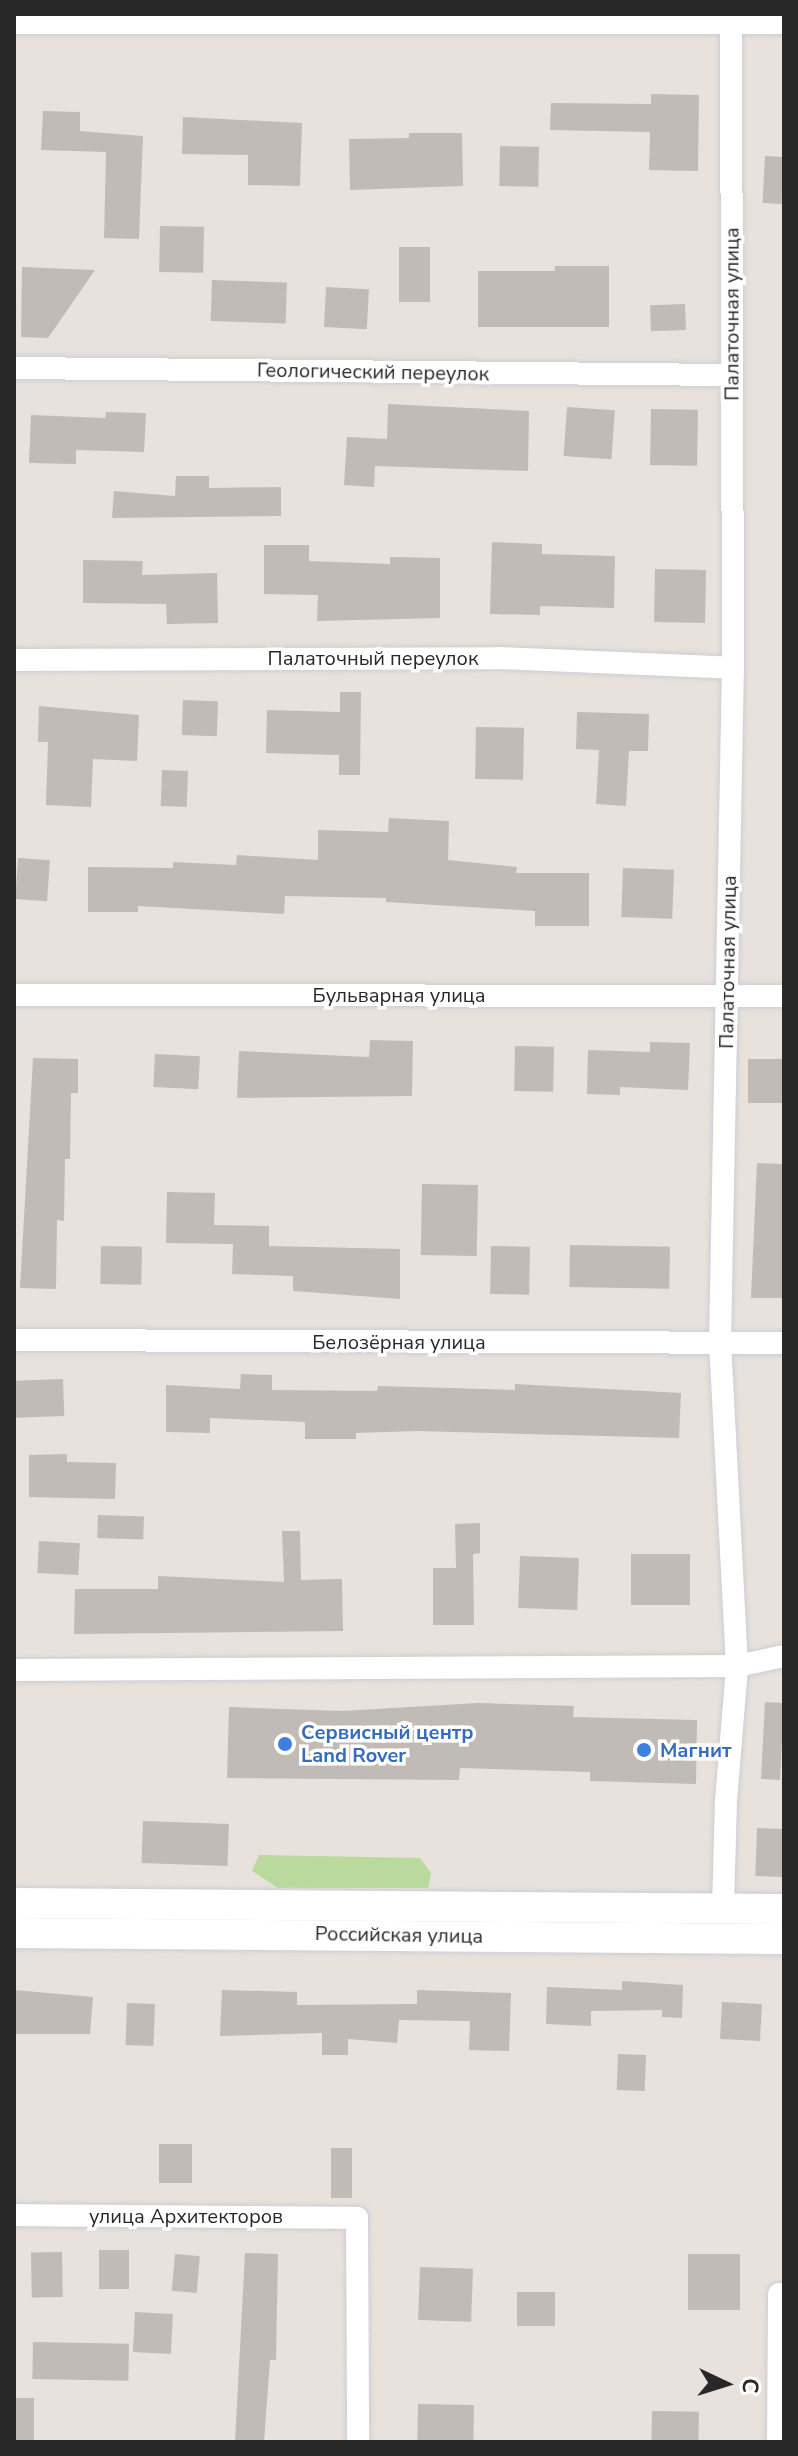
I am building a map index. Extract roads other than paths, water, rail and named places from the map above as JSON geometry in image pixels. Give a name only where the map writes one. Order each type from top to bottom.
[{"type":"main road","name":"Российская улица","points":[[14,1903],[784,1909]]},
{"type":"main road","points":[[723,1908],[723,1939]]},
{"type":"main road","name":"Российская улица","points":[[14,1933],[784,1939]]},
{"type":"street","points":[[14,23],[731,18],[784,23]]},
{"type":"street","name":"Палаточная улица","points":[[723,1908],[726,1801],[737,1666],[720,1343],[733,668],[731,18]]},
{"type":"street","name":"Геологический переулок","points":[[14,368],[732,375]]},
{"type":"street","name":"Палаточный переулок","points":[[14,660],[499,658],[733,668]]},
{"type":"street","name":"Бульварная улица","points":[[14,995],[784,996]]},
{"type":"street","name":"Белозёрная улица","points":[[14,1340],[784,1343]]},
{"type":"street","points":[[14,1670],[737,1666],[784,1656]]},
{"type":"street","name":"улица Архитекторов","points":[[14,2215],[357,2218],[358,2442]]},
{"type":"street","points":[[778,2442],[779,2294]]},
{"type":"place","name":"Сервисный центр Land Rover","points":[[285,1744]]},
{"type":"place","name":"Магнит","points":[[644,1750]]}]
